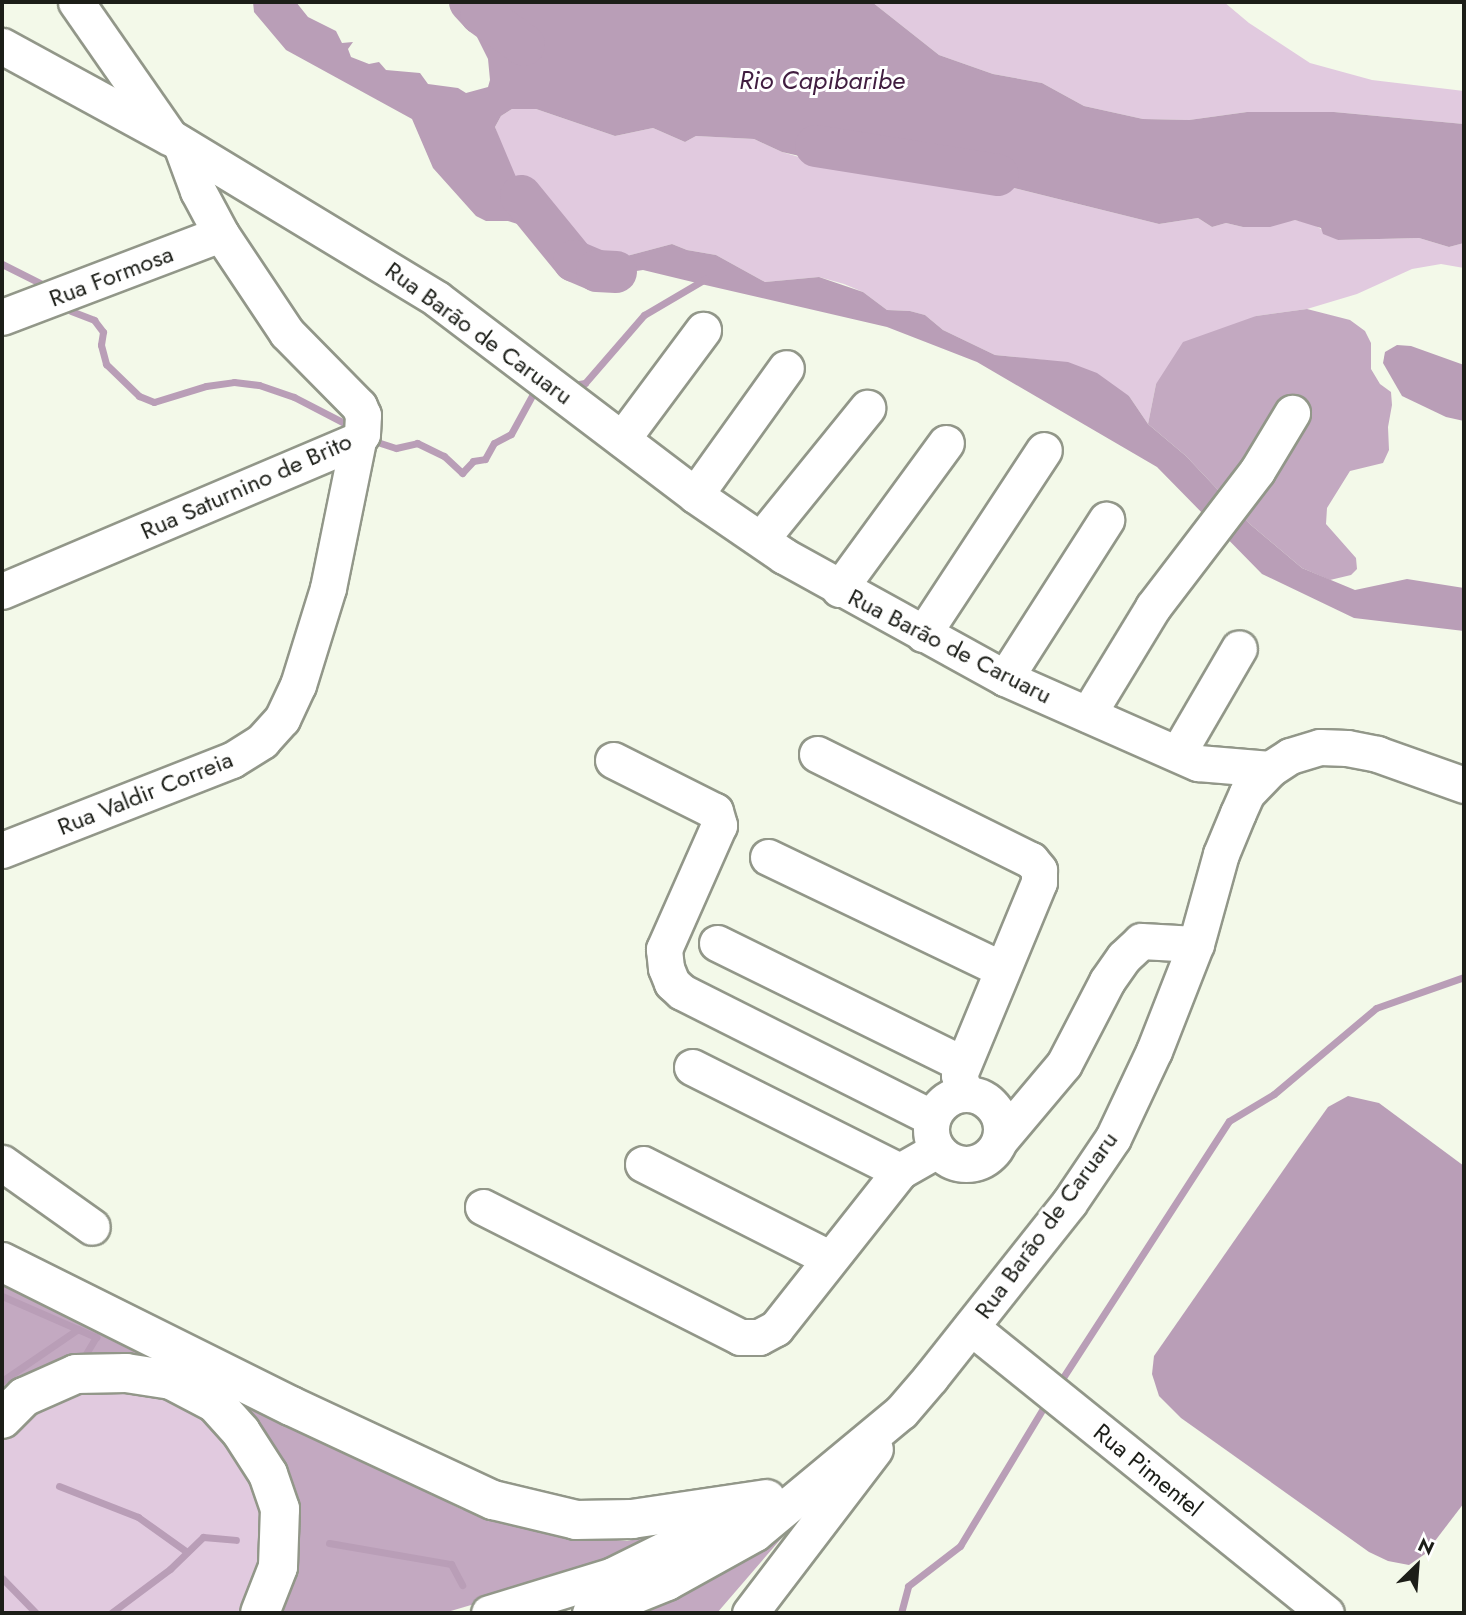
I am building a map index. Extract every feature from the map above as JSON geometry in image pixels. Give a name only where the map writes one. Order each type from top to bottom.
[{"type":"highway","points":[[2,1262],[290,1406],[493,1500],[576,1520],[632,1519],[767,1499]]},
{"type":"highway","points":[[2,1419],[24,1397],[76,1374],[126,1373],[171,1380],[215,1403],[241,1432],[268,1474],[280,1509],[278,1567],[260,1613]]},
{"type":"street","name":"Rua Barão de Caruaru","points":[[76,2],[176,141],[437,299],[695,495],[761,540],[839,589],[1005,678],[1188,758],[1259,781],[1221,854],[1196,944],[1154,1051],[1113,1138],[1069,1203],[901,1412],[851,1484],[750,1613]]},
{"type":"street","points":[[2,46],[176,141]]},
{"type":"street","points":[[86,94],[115,58]]},
{"type":"street","name":"Rua Saturnino de Brito","points":[[2,591],[358,440],[364,427],[359,407],[287,333],[221,234],[176,141]]},
{"type":"street","name":"Rua Formosa","points":[[2,317],[221,234]]},
{"type":"street","points":[[622,439],[704,330]]},
{"type":"street","points":[[695,495],[786,368]]},
{"type":"street","points":[[761,540],[867,408]]},
{"type":"street","points":[[1088,714],[1153,607],[1203,538],[1257,471],[1292,413]]},
{"type":"street","name":"Rua Valdir Correia","points":[[2,850],[232,760],[262,741],[282,719],[299,685],[328,588],[358,440]]},
{"type":"street","points":[[839,589],[946,443]]},
{"type":"street","points":[[923,634],[1045,450]]},
{"type":"street","points":[[1005,678],[1106,520]]},
{"type":"street","points":[[1188,758],[1239,648]]},
{"type":"street","points":[[1259,781],[1290,756],[1320,747],[1348,748],[1377,754],[1464,785]]},
{"type":"street","points":[[614,760],[715,811],[719,825],[664,949],[671,983],[682,992],[934,1134],[955,1163],[966,1164],[987,1157],[981,1101],[1002,969],[1039,882],[1039,870],[1031,860],[817,754]]},
{"type":"street","points":[[768,856],[1002,969]]},
{"type":"street","points":[[483,1207],[740,1337],[759,1337],[776,1328],[829,1258],[934,1134],[945,1100],[981,1101],[1038,1093],[1064,1064],[1107,981],[1124,957],[1141,941],[1196,944]]},
{"type":"street","points":[[717,943],[981,1101]]},
{"type":"street","points":[[692,1067],[900,1171]]},
{"type":"street","points":[[2,1163],[92,1227]]},
{"type":"street","points":[[643,1164],[829,1258]]},
{"type":"street","name":"Rua Pimentel","points":[[971,1327],[1306,1607]]},
{"type":"street","points":[[489,1613],[613,1575],[767,1499],[931,1377]]},
{"type":"street","name":"Rua Barão de Caruaru","points":[[590,1613],[667,1582],[755,1533],[901,1412]]},
{"type":"shaded area","points":[[872,2],[1224,2],[1249,23],[1310,63],[1372,80],[1464,91],[1464,124],[1334,112],[1247,112],[1189,120],[1143,119],[1084,106],[1042,83],[993,74],[939,55]]},
{"type":"shaded area","points":[[512,109],[536,109],[615,136],[653,128],[685,142],[696,136],[754,139],[782,152],[833,167],[875,162],[871,146],[908,152],[917,150],[946,171],[1159,224],[1198,218],[1212,227],[1226,223],[1243,227],[1295,220],[1313,224],[1338,240],[1419,238],[1449,247],[1464,243],[1464,268],[1441,264],[1412,269],[1357,294],[1307,309],[1256,316],[1156,384],[1148,424],[1129,396],[1044,360],[995,355],[943,330],[925,315],[887,310],[863,292],[844,284],[819,277],[765,282],[716,255],[687,250],[672,244],[623,257],[599,253],[583,246],[548,218],[519,184],[507,162],[495,127],[501,116]]},
{"type":"shaded area","points":[[1307,309],[1350,320],[1365,331],[1371,343],[1371,369],[1380,384],[1391,392],[1389,450],[1383,463],[1350,471],[1327,508],[1326,524],[1356,558],[1357,569],[1351,575],[1330,580],[1302,568],[1251,525],[1186,456],[1148,424],[1156,384],[1183,342],[1256,316]]},
{"type":"shaded area","points":[[2,1283],[192,1374],[461,1509],[541,1533],[627,1541],[683,1530],[525,1589],[444,1613],[283,1613],[298,1558],[291,1483],[130,1359],[41,1369],[2,1392]]},
{"type":"shaded area","points":[[138,1386],[198,1409],[259,1485],[268,1543],[246,1613],[2,1613],[2,1434],[69,1392]]},
{"type":"shaded area","points":[[798,1519],[717,1613],[642,1613],[717,1575]]},
{"type":"water","name":"Rio Capibaribe","points":[[253,2],[296,2],[308,17],[336,31],[342,43],[353,42],[348,49],[351,57],[369,64],[379,62],[386,70],[420,73],[428,84],[458,88],[466,93],[488,87],[490,80],[488,59],[473,29],[477,17],[488,2],[872,2],[939,55],[993,74],[1042,83],[1084,106],[1143,119],[1189,120],[1247,112],[1334,112],[1464,124],[1464,243],[1449,247],[1419,238],[1338,240],[1323,234],[1321,228],[1295,220],[1270,227],[1243,227],[1226,223],[1212,227],[1198,218],[1159,224],[946,171],[917,150],[909,152],[872,146],[875,162],[833,167],[817,160],[782,152],[754,139],[696,136],[685,142],[653,128],[615,136],[536,109],[512,109],[501,116],[495,127],[519,184],[548,218],[583,246],[599,253],[623,257],[672,244],[687,250],[716,255],[765,282],[819,277],[863,292],[887,310],[925,315],[943,330],[995,355],[1068,362],[1097,373],[1129,396],[1148,424],[1186,456],[1251,525],[1302,568],[1355,590],[1407,579],[1464,588],[1464,631],[1354,618],[1262,574],[1157,467],[977,362],[887,327],[643,270],[603,276],[570,260],[549,234],[508,221],[486,221],[476,216],[433,168],[412,119],[286,50],[254,12]]},
{"type":"water","points":[[1397,345],[1411,346],[1464,365],[1464,421],[1446,417],[1402,396],[1383,363],[1385,352]]},
{"type":"water","points":[[1348,1096],[1379,1103],[1464,1166],[1464,1503],[1425,1554],[1409,1565],[1388,1561],[1369,1552],[1181,1418],[1159,1396],[1152,1374],[1154,1356],[1298,1149],[1328,1107]]},
{"type":"waterway","name":"Rio Capibaribe","points":[[470,2],[481,14],[524,45]]},
{"type":"waterway","name":"Rio Capibaribe","points":[[816,146],[998,175]]},
{"type":"waterway","points":[[521,196],[574,261],[597,271],[616,272]]},
{"type":"waterway","points":[[2,264],[48,287]]},
{"type":"waterway","points":[[579,384],[585,383],[644,315],[705,279]]},
{"type":"waterway","points":[[71,311],[94,320],[103,332],[101,345],[106,364],[139,396],[154,402],[206,386],[234,382],[259,385],[294,397],[346,424]]},
{"type":"waterway","points":[[371,440],[396,448],[417,443],[444,456],[462,473],[473,461],[485,459],[494,443],[511,434],[534,392]]},
{"type":"waterway","points":[[1062,1379],[1229,1121],[1274,1094],[1376,1008],[1464,977]]},
{"type":"waterway","points":[[2,1296],[96,1337],[85,1355]]},
{"type":"waterway","points":[[2,1381],[78,1329]]},
{"type":"waterway","points":[[901,1613],[908,1586],[960,1546],[1045,1405]]},
{"type":"waterway","points":[[59,1486],[138,1517],[187,1552]]},
{"type":"waterway","points":[[111,1613],[170,1569],[203,1537],[236,1540]]},
{"type":"waterway","points":[[329,1543],[451,1564],[462,1585]]},
{"type":"waterway","points":[[2,1578],[36,1613]]}]
